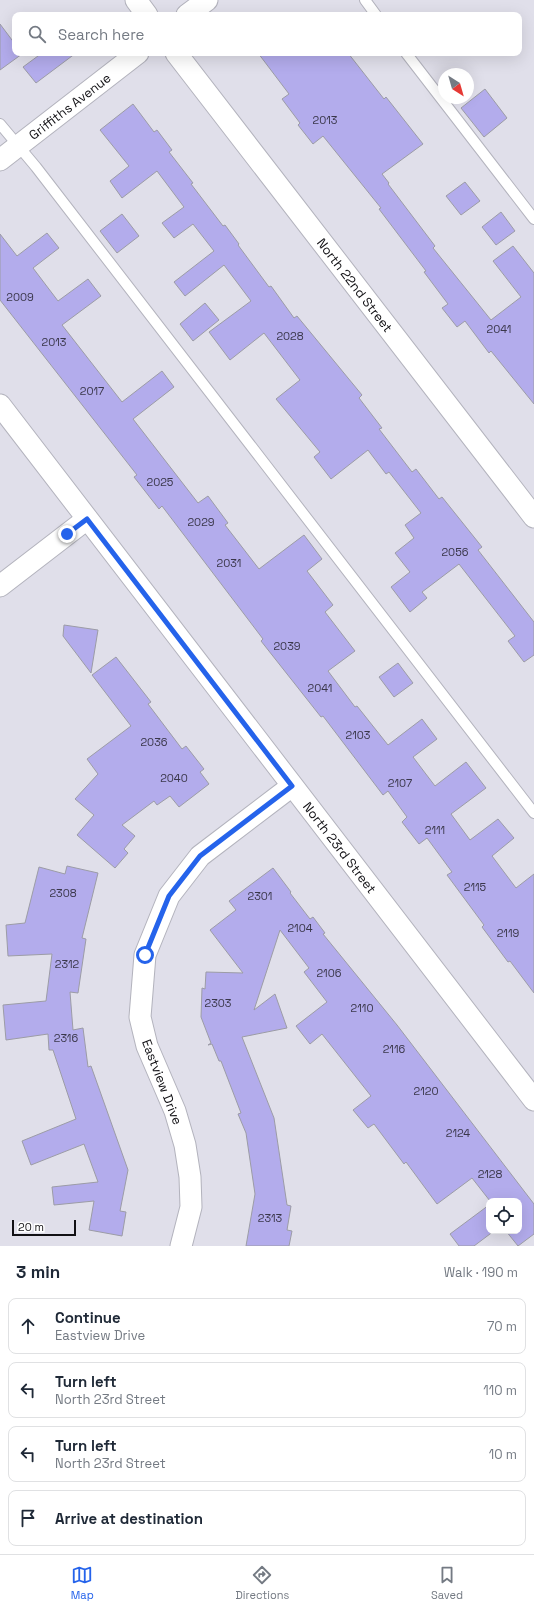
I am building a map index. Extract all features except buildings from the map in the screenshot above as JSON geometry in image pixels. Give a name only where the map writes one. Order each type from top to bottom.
[{"type":"street","points":[[136,0],[145,12]]},
{"type":"street","points":[[191,12],[207,0]]},
{"type":"street","name":"Griffiths Avenue","points":[[0,160],[134,56]]},
{"type":"street","name":"North 22nd Street","points":[[178,56],[534,517]]},
{"type":"street","name":"North 23rd Street","points":[[0,405],[534,1100]]},
{"type":"street","points":[[0,586],[87,519]]},
{"type":"street","name":"Eastview Drive","points":[[181,1246],[191,1207],[190,1177],[185,1145],[175,1111],[147,1046],[140,1017],[145,955],[169,896],[200,856],[292,786]]},
{"type":"lane","points":[[365,0],[374,12]]},
{"type":"lane","points":[[408,56],[534,219]]},
{"type":"lane","points":[[0,124],[19,145],[534,814]]},
{"type":"route","points":[[67,534],[87,519],[190,650],[292,786],[200,856],[169,896],[145,955]]}]
